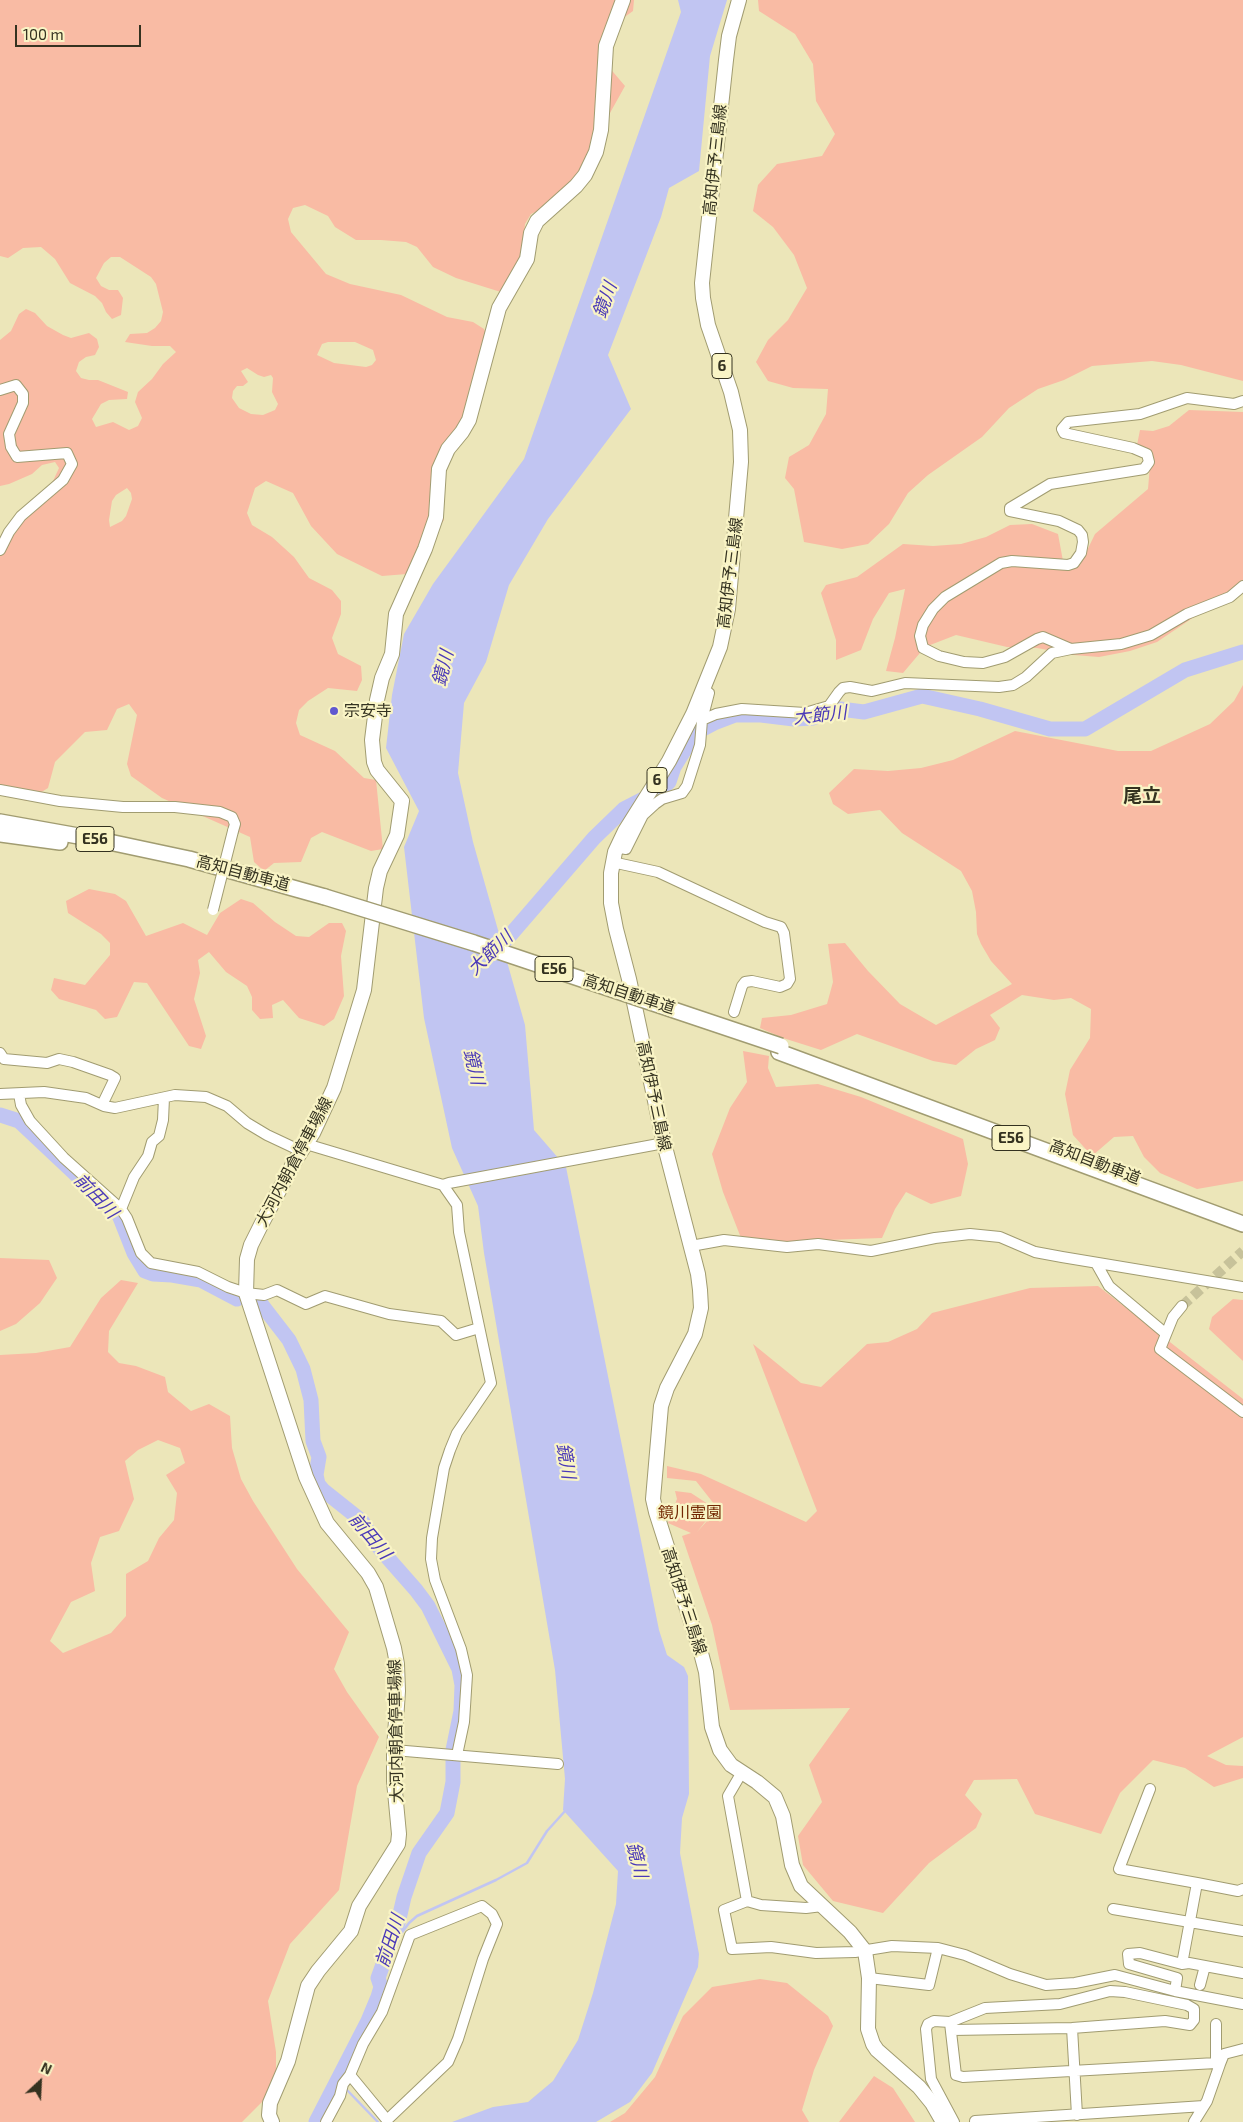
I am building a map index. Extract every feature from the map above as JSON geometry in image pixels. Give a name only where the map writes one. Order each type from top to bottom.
[{"type":"highway","name":"高知自動車道","points":[[0,822],[95,839],[189,859],[519,958],[929,1099],[1243,1217]]},
{"type":"highway","name":"高知自動車道","points":[[0,834],[124,852],[324,900]]},
{"type":"highway","name":"E56","points":[[780,1049],[1243,1224]]},
{"type":"main road","name":"大河内朝倉停車場線","points":[[269,2120],[270,2103],[288,2061],[308,1986],[351,1931],[359,1906],[398,1844],[394,1750],[398,1691],[397,1664],[380,1596],[368,1573],[327,1523],[306,1477],[246,1293],[247,1259],[251,1245],[303,1148],[314,1133],[336,1082],[364,990],[376,888],[380,871],[397,835],[402,801],[377,770],[372,740],[376,700],[382,678],[392,654],[396,614],[425,549],[436,517],[439,469],[448,449],[469,420],[499,308],[527,259],[531,234],[537,221],[576,186],[585,175],[596,152],[601,130],[606,46],[623,0]]},
{"type":"main road","name":"高知伊予三島線","points":[[739,0],[729,36],[702,283],[708,325],[738,416],[740,430],[741,462],[731,585],[726,622],[720,647],[687,728],[616,847],[610,879],[611,902],[664,1143],[698,1274],[701,1308],[695,1334],[667,1388],[661,1406],[653,1499],[701,1653],[716,1743],[725,1758],[775,1797],[782,1816],[787,1850],[795,1874],[802,1886],[850,1932],[865,1950]]},
{"type":"main road","points":[[865,1950],[868,1978],[868,2029],[872,2044],[919,2087],[932,2102],[943,2122]]},
{"type":"street","points":[[0,390],[16,385],[23,394],[23,403],[10,434],[11,447],[17,457],[67,453],[72,464],[63,480],[21,516],[9,532],[0,550]]},
{"type":"street","points":[[1071,649],[1043,637],[1005,657],[983,663],[964,662],[939,656],[923,648],[920,636],[928,617],[944,597],[1001,563],[1012,561],[1068,565],[1074,563],[1081,553],[1083,542],[1078,530],[1059,521],[1010,512],[1010,508],[1050,484],[1144,469],[1150,462],[1147,454],[1133,448],[1064,433],[1062,429],[1068,422],[1140,414],[1187,398],[1234,404],[1243,401]]},
{"type":"street","points":[[702,721],[716,714],[742,709],[805,713],[829,706],[839,692],[850,687],[872,690],[905,683],[999,687],[1013,685],[1026,677],[1052,654],[1071,649],[1121,644],[1151,635],[1187,614],[1230,597],[1243,586]]},
{"type":"street","points":[[616,847],[626,849],[643,815],[662,799],[682,793],[690,779],[709,693],[704,690]]},
{"type":"street","points":[[0,790],[60,801],[123,808],[175,807],[220,812],[232,818],[235,824],[213,910]]},
{"type":"street","points":[[612,862],[658,872],[765,922],[780,927],[784,933],[790,979],[787,984],[780,987],[752,981],[745,982],[734,1012]]},
{"type":"street","points":[[0,1053],[4,1059],[47,1063],[59,1060],[73,1062],[110,1075],[115,1078],[102,1105]]},
{"type":"street","points":[[0,1094],[44,1092],[86,1098],[115,1108],[175,1095],[206,1097],[227,1106],[247,1123],[267,1135],[303,1148],[446,1184],[664,1143]]},
{"type":"street","points":[[19,1094],[21,1105],[30,1122],[64,1158],[121,1209],[146,1260],[161,1266],[206,1275],[228,1287],[246,1293],[264,1295],[277,1290],[306,1304],[325,1296],[389,1314],[441,1320],[456,1335],[479,1328]]},
{"type":"street","points":[[121,1209],[134,1177],[148,1156],[152,1142],[159,1136],[164,1120],[164,1098]]},
{"type":"street","points":[[446,1184],[457,1205],[459,1232],[491,1383],[457,1433],[450,1450],[444,1468],[439,1496],[431,1559],[435,1580],[461,1649],[467,1675],[464,1722],[457,1755]]},
{"type":"street","points":[[691,1246],[724,1240],[787,1247],[818,1244],[871,1251],[935,1238],[970,1234],[1000,1237],[1036,1252],[1243,1287]]},
{"type":"street","points":[[1096,1263],[1106,1283],[1165,1333]]},
{"type":"street","points":[[1182,1306],[1173,1317],[1160,1349],[1243,1412]]},
{"type":"street","points":[[394,1750],[558,1764]]},
{"type":"street","points":[[742,1772],[728,1796],[746,1901]]},
{"type":"street","points":[[1150,1789],[1119,1869],[1238,1891],[1243,1889]]},
{"type":"street","points":[[1182,1964],[1197,1883]]},
{"type":"street","points":[[822,1906],[806,1908],[761,1905],[746,1901],[724,1910],[732,1949],[771,1947],[816,1953],[865,1950],[892,1946],[938,1948],[965,1955],[1010,1974],[1046,1985],[1075,1983],[1115,1976],[1175,1991],[1243,2004]]},
{"type":"street","points":[[326,2122],[340,2096],[343,2084],[350,2075],[363,2044],[382,2012],[410,1935],[482,1906],[492,1914],[497,1924],[483,1959],[458,2039],[448,2062],[386,2120],[350,2075]]},
{"type":"street","points":[[1113,1909],[1243,1931]]},
{"type":"street","points":[[868,1978],[930,1985],[938,1948]]},
{"type":"street","points":[[1175,1991],[1177,1978],[1129,1964],[1128,1957],[1131,1952],[1182,1964],[1189,1963],[1243,1972]]},
{"type":"street","points":[[1200,1985],[1205,1966]]},
{"type":"street","points":[[951,2026],[985,2008],[1060,2004],[1110,1991],[1125,1992],[1186,2005],[1194,2009],[1194,2020],[1190,2025],[1165,2021],[1072,2028],[951,2026],[934,2022],[928,2024],[926,2029],[932,2079],[954,2122]]},
{"type":"street","points":[[1216,2024],[1218,2063]]},
{"type":"street","points":[[951,2026],[956,2075],[963,2077],[1218,2063]]},
{"type":"street","points":[[1072,2028],[1077,2115]]},
{"type":"street","points":[[1194,2122],[1204,2106],[1218,2063],[1224,2054],[1243,2048]]},
{"type":"street","points":[[975,2121],[1058,2119],[1077,2115],[1204,2106]]},
{"type":"green space","points":[[0,0],[634,0],[633,11],[612,26],[608,66],[625,86],[600,131],[594,157],[555,203],[531,214],[525,224],[522,264],[504,293],[456,278],[433,267],[417,247],[406,242],[356,240],[335,227],[328,216],[305,205],[293,208],[288,219],[291,232],[326,274],[350,284],[401,295],[447,317],[473,322],[484,329],[489,341],[469,389],[466,427],[455,451],[443,453],[440,465],[444,520],[407,574],[382,576],[337,554],[311,526],[293,493],[266,481],[255,488],[247,513],[252,525],[272,537],[294,557],[309,578],[332,590],[341,601],[341,614],[332,638],[338,654],[361,666],[362,680],[357,691],[328,688],[308,701],[299,710],[296,723],[300,735],[335,751],[364,778],[376,780],[383,849],[371,851],[322,832],[311,838],[301,862],[274,863],[264,871],[254,862],[250,837],[162,798],[131,776],[127,764],[137,715],[129,704],[117,709],[107,730],[85,732],[55,762],[48,788],[27,801],[0,794],[0,547],[48,492],[59,468],[55,462],[42,465],[32,474],[0,486],[0,340],[11,331],[19,314],[26,309],[35,313],[47,326],[63,335],[71,338],[89,333],[97,339],[99,347],[95,355],[86,357],[79,362],[76,371],[81,378],[98,380],[128,392],[127,399],[109,400],[101,404],[92,419],[96,427],[113,422],[129,430],[138,426],[142,418],[135,402],[138,392],[176,352],[170,346],[152,346],[125,342],[130,334],[147,333],[155,328],[161,321],[163,312],[156,284],[151,277],[120,257],[111,257],[104,263],[96,278],[101,286],[109,290],[118,290],[123,298],[121,315],[112,319],[95,296],[70,283],[55,259],[41,247],[23,248],[8,258],[0,256]],"holes":[[[328,342],[355,342],[373,350],[376,360],[372,365],[366,367],[334,363],[317,355],[322,344]],[[247,368],[264,377],[271,375],[273,378],[272,392],[278,404],[275,410],[263,415],[251,414],[239,408],[232,398],[233,391],[237,386],[243,386],[248,382],[241,371]],[[127,488],[131,493],[132,499],[126,516],[122,521],[110,527],[109,520],[112,501],[116,495]]]},
{"type":"green space","points":[[758,0],[1243,0],[1243,381],[1181,365],[1152,361],[1092,366],[1064,380],[1038,389],[1009,408],[982,437],[928,475],[908,493],[889,524],[868,544],[842,549],[804,542],[794,489],[785,478],[789,457],[809,445],[826,414],[828,389],[793,388],[768,381],[756,362],[768,340],[788,320],[807,288],[794,255],[773,227],[753,211],[758,185],[777,164],[822,156],[835,134],[816,101],[813,64],[795,34],[759,11]]},
{"type":"green space","points":[[1189,410],[1243,412],[1243,584],[1157,642],[1130,651],[1099,657],[1074,655],[1037,648],[1007,647],[956,635],[925,647],[903,673],[886,671],[905,589],[889,593],[873,619],[861,650],[836,660],[836,640],[821,593],[826,585],[857,577],[903,544],[933,546],[961,544],[986,537],[1010,525],[1032,524],[1058,534],[1063,561],[1080,565],[1095,534],[1148,489],[1150,465],[1137,445],[1140,430],[1153,431],[1169,426]]},
{"type":"green space","points":[[1243,685],[1243,1181],[1197,1189],[1160,1173],[1144,1157],[1133,1136],[1114,1137],[1092,1156],[1073,1135],[1065,1094],[1070,1070],[1090,1038],[1091,1009],[1071,998],[1054,1000],[1022,995],[990,1015],[1000,1028],[995,1040],[976,1049],[956,1065],[933,1061],[857,1034],[821,1050],[783,1038],[760,1028],[762,1018],[791,1015],[827,1004],[833,982],[828,944],[845,943],[868,971],[900,1004],[936,1025],[1012,984],[991,961],[981,944],[977,934],[976,912],[972,891],[961,871],[902,833],[880,810],[848,814],[833,804],[829,793],[854,769],[888,771],[921,768],[953,760],[1015,731],[1118,751],[1151,751],[1210,724],[1234,701]]},
{"type":"green space","points":[[89,889],[115,894],[126,901],[146,936],[183,923],[207,935],[220,913],[241,899],[253,903],[275,922],[296,936],[309,937],[329,923],[342,923],[346,931],[341,956],[344,996],[334,1019],[324,1026],[299,1018],[283,1000],[272,1005],[273,1018],[260,1019],[252,1010],[252,997],[247,986],[226,972],[209,952],[198,960],[200,973],[194,999],[206,1036],[201,1049],[189,1046],[147,983],[134,982],[117,1017],[105,1019],[96,1010],[59,999],[51,990],[54,978],[85,985],[110,955],[110,943],[101,934],[68,913],[66,901]]},
{"type":"green space","points":[[743,1051],[769,1056],[768,1068],[776,1087],[818,1084],[861,1097],[963,1139],[968,1164],[961,1196],[931,1204],[906,1192],[895,1209],[882,1238],[743,1243],[723,1192],[712,1154],[730,1108],[747,1082]]},
{"type":"green space","points":[[0,1258],[49,1260],[57,1278],[40,1303],[16,1324],[0,1331]]},
{"type":"green space","points":[[121,1280],[138,1283],[109,1331],[108,1352],[119,1363],[136,1366],[165,1377],[168,1392],[191,1411],[209,1404],[230,1416],[232,1448],[241,1479],[253,1501],[297,1569],[349,1632],[334,1669],[347,1692],[379,1737],[357,1786],[339,1890],[290,1944],[268,2001],[276,2052],[276,2074],[266,2098],[242,2122],[0,2122],[0,1355],[36,1353],[70,1347],[101,1298]],"holes":[[[158,1440],[180,1448],[185,1463],[166,1475],[177,1493],[174,1520],[159,1538],[148,1561],[126,1574],[126,1616],[111,1633],[63,1653],[50,1641],[71,1602],[95,1591],[91,1563],[100,1537],[119,1531],[134,1499],[125,1461],[138,1450]]]},
{"type":"green space","name":"鏡川霊園","points":[[1098,1286],[1243,1399],[1243,1737],[1207,1756],[1226,1765],[1243,1766],[1243,1778],[1214,1787],[1185,1768],[1153,1760],[1120,1793],[1101,1834],[1035,1814],[1017,1779],[974,1780],[965,1795],[982,1814],[976,1828],[929,1863],[883,1913],[833,1901],[803,1865],[798,1836],[822,1802],[809,1765],[850,1708],[730,1710],[712,1625],[682,1536],[691,1533],[668,1523],[677,1499],[675,1491],[691,1493],[711,1506],[713,1512],[697,1532],[718,1509],[696,1481],[667,1478],[667,1466],[701,1474],[806,1522],[817,1511],[753,1344],[801,1383],[821,1387],[867,1344],[888,1342],[917,1329],[932,1313],[1030,1288]]},
{"type":"green space","points":[[1233,1299],[1243,1300],[1243,1361],[1209,1329],[1212,1317]]},
{"type":"green space","points":[[760,1979],[787,1983],[828,2016],[833,2026],[814,2070],[802,2110],[809,2122],[610,2122],[625,2113],[655,2077],[683,2016],[712,1987]]},
{"type":"green space","points":[[874,2076],[893,2088],[915,2122],[839,2122]]},
{"type":"water","name":"鏡川","points":[[678,0],[727,0],[710,56],[699,171],[669,188],[661,217],[608,355],[631,409],[548,519],[509,585],[486,662],[464,703],[458,773],[473,842],[525,1025],[534,1130],[566,1167],[659,1630],[667,1655],[684,1667],[688,1676],[689,1794],[682,1818],[680,1853],[699,1954],[698,1967],[652,2073],[630,2102],[596,2122],[452,2122],[493,2107],[528,2102],[553,2081],[578,2040],[593,1993],[616,1904],[618,1871],[563,1810],[565,1779],[555,1670],[484,1253],[478,1206],[452,1148],[424,1018],[404,847],[419,811],[386,748],[392,695],[404,634],[433,584],[524,459],[681,12]]},
{"type":"waterway","name":"大節川","points":[[486,958],[506,940],[594,838],[624,809],[659,791],[669,782],[674,767],[695,733],[714,723],[735,715],[761,715],[794,719],[813,718],[831,710],[840,709],[864,712],[922,696],[980,709],[1050,729],[1085,729],[1185,670],[1243,652]]},
{"type":"waterway","name":"前田川","points":[[0,1115],[19,1121],[119,1215],[134,1253],[145,1271],[153,1274],[201,1280],[237,1299]]},
{"type":"waterway","name":"前田川","points":[[256,1302],[262,1305],[289,1340],[303,1369],[311,1400],[313,1441],[319,1457],[316,1475],[318,1484],[362,1521],[380,1549],[416,1590],[428,1606],[459,1669],[462,1685],[461,1711],[453,1750]]},
{"type":"waterway","name":"前田川","points":[[316,2122],[368,2021],[378,1997],[381,1987],[378,1978],[398,1923],[404,1897],[419,1853],[447,1813],[453,1782],[453,1758]]},
{"type":"waterway","points":[[381,1987],[397,1939],[409,1923],[417,1916],[496,1880],[527,1863],[547,1831],[566,1810]]},
{"type":"waterway","points":[[346,2089],[378,2122]]},
{"type":"tunnel","points":[[1182,1306],[1243,1251]]},
{"type":"place","name":"宗安寺","points":[[334,711]]},
{"type":"district","name":"尾立","points":[[1142,796]]}]
